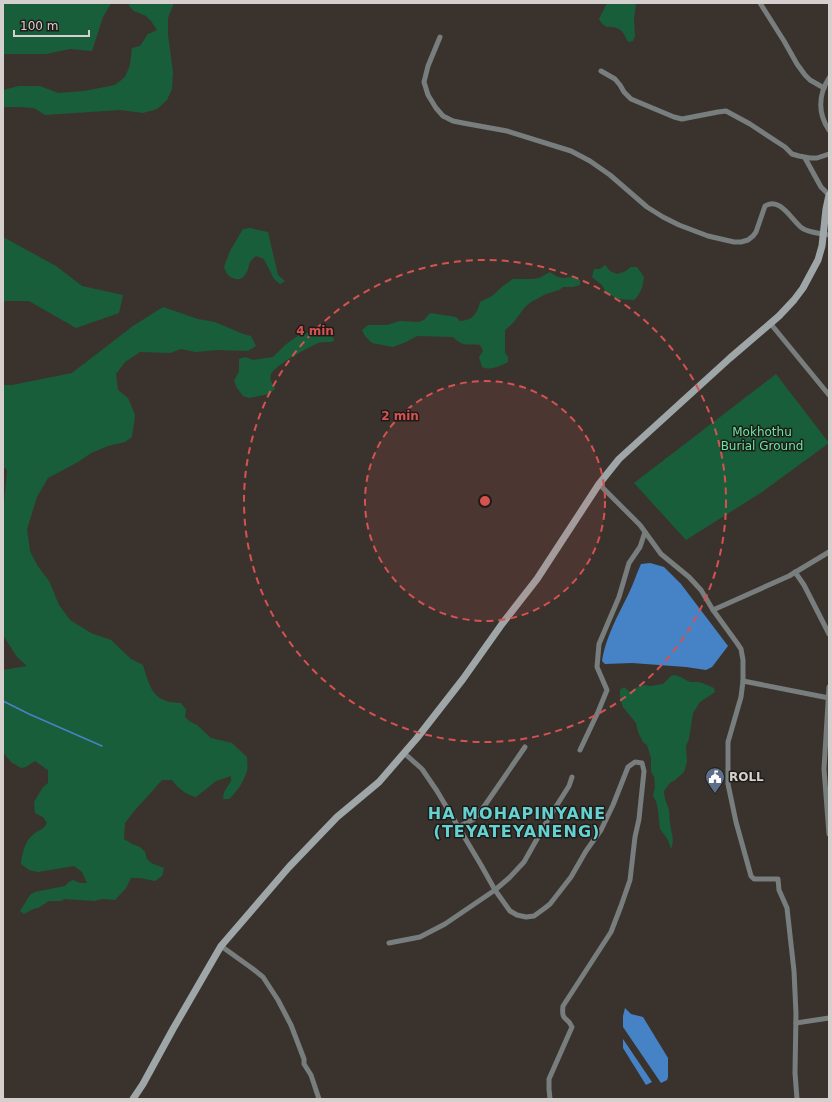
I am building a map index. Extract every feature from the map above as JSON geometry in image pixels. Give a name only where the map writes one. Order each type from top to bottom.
[{"type":"main road","points":[[134,1099],[221,946],[289,867],[328,826],[378,782],[404,753],[464,679],[502,624],[537,579],[599,484],[619,459],[730,358],[779,316],[794,300],[803,288],[818,260],[827,235],[826,210],[829,195]]},
{"type":"street","points":[[760,3],[805,76],[824,88]]},
{"type":"street","points":[[440,37],[428,66],[424,82],[428,94],[436,108],[443,116],[463,124],[507,131],[571,151],[605,171],[647,207],[679,226],[708,236],[734,242],[748,240],[756,232],[764,206],[768,203],[776,204],[785,210],[802,228],[807,231],[827,235]]},
{"type":"street","points":[[601,72],[614,79],[631,99],[674,117],[682,118],[726,112],[750,124],[792,154],[805,158],[817,158],[829,154]]},
{"type":"street","points":[[829,78],[822,94],[820,107],[824,122],[829,130]]},
{"type":"street","points":[[805,158],[821,187],[829,195]]},
{"type":"street","points":[[770,324],[829,395]]},
{"type":"street","points":[[599,484],[633,517],[662,554],[689,577],[701,590],[740,649],[743,660],[743,681],[741,697],[728,742],[728,784],[738,829],[751,876],[754,879],[778,880],[779,890],[787,908],[794,971],[796,1023],[795,1073],[797,1099]]},
{"type":"street","points":[[580,750],[607,690],[597,667],[599,644],[619,596],[629,563],[640,546],[645,532]]},
{"type":"street","points":[[713,610],[789,576],[829,552]]},
{"type":"street","points":[[795,572],[804,585],[829,634]]},
{"type":"street","points":[[743,681],[828,698]]},
{"type":"street","points":[[829,687],[824,769],[829,834]]},
{"type":"street","points":[[458,827],[474,819],[525,747]]},
{"type":"street","points":[[404,753],[422,769],[437,791],[495,890],[510,911],[517,916],[526,917],[534,916],[550,904],[571,877],[586,851],[601,830],[613,806],[628,767],[635,762],[642,763],[644,771],[641,804],[630,880],[612,932],[563,1006],[563,1017],[571,1023],[572,1026],[549,1079],[550,1099]]},
{"type":"street","points":[[389,944],[420,937],[445,924],[495,890],[509,878],[524,862],[569,786],[572,777]]},
{"type":"street","points":[[221,946],[263,977],[278,1000],[291,1025],[304,1059],[304,1064],[311,1075],[320,1099]]},
{"type":"street","points":[[796,1023],[829,1018]]},
{"type":"green space","points":[[3,3],[111,3],[103,17],[92,51],[70,49],[46,54],[3,54]]},
{"type":"green space","points":[[130,3],[174,3],[168,18],[168,35],[173,72],[172,89],[167,100],[157,109],[143,113],[120,110],[45,115],[34,108],[3,107],[3,90],[19,86],[40,86],[58,93],[84,91],[115,85],[125,77],[130,65],[132,48],[140,46],[148,34],[157,30],[146,16],[134,11],[129,6]]},
{"type":"green space","points":[[607,3],[636,3],[634,19],[635,36],[633,41],[628,42],[621,30],[606,27],[599,19]]},
{"type":"green space","points":[[250,228],[268,232],[278,275],[285,281],[280,284],[274,279],[264,259],[256,256],[251,261],[247,272],[243,277],[235,279],[230,277],[227,273],[224,267],[230,251],[243,229]]},
{"type":"green space","points":[[3,237],[56,266],[82,286],[123,295],[119,313],[76,328],[29,301],[5,301],[3,305]]},
{"type":"green space","points":[[605,265],[610,271],[617,274],[624,272],[631,267],[637,267],[644,277],[641,290],[634,300],[618,299],[605,292],[603,286],[592,277],[594,269],[600,269]]},
{"type":"green space","points":[[550,272],[561,278],[574,276],[580,280],[580,285],[563,287],[559,290],[546,294],[525,307],[513,323],[505,330],[505,353],[508,357],[508,362],[495,368],[482,367],[479,357],[483,351],[480,345],[463,344],[453,337],[417,336],[393,347],[372,343],[365,336],[362,330],[368,325],[387,325],[400,321],[418,322],[424,320],[430,313],[456,317],[460,321],[468,319],[474,316],[480,302],[492,296],[513,279],[539,278]]},
{"type":"green space","points":[[163,307],[198,319],[215,322],[251,336],[256,346],[248,351],[217,350],[196,352],[181,349],[170,353],[140,352],[125,362],[116,374],[118,390],[128,398],[135,415],[132,437],[125,442],[108,446],[91,453],[78,462],[48,478],[37,497],[27,529],[30,551],[37,565],[49,581],[59,605],[70,620],[91,633],[111,640],[131,659],[143,665],[154,693],[164,700],[181,703],[186,710],[185,717],[197,725],[211,738],[232,743],[247,757],[247,771],[240,786],[229,799],[223,799],[224,792],[231,781],[231,776],[216,781],[196,797],[182,791],[172,780],[162,780],[134,811],[125,823],[124,839],[140,847],[145,852],[147,859],[151,863],[164,868],[162,876],[155,881],[131,878],[126,888],[115,900],[102,899],[95,901],[64,899],[61,901],[49,901],[24,914],[20,911],[30,895],[35,892],[65,886],[73,880],[80,883],[87,883],[82,872],[74,866],[38,872],[29,870],[21,864],[26,843],[47,823],[43,817],[35,813],[34,802],[43,787],[48,783],[48,770],[35,761],[26,767],[21,768],[11,762],[3,752],[3,670],[27,666],[17,657],[3,635],[3,516],[7,470],[3,467],[3,385],[12,385],[72,373],[133,326]]},
{"type":"green space","points":[[315,330],[333,335],[334,341],[318,343],[278,366],[271,374],[271,380],[275,389],[269,394],[249,398],[243,396],[234,381],[239,371],[239,359],[245,357],[253,360],[273,357],[285,345],[299,335]]},
{"type":"green space","name":"Mokhothu Burial Ground","points":[[776,374],[829,443],[762,492],[686,540],[634,483]]},
{"type":"green space","points":[[672,675],[691,682],[704,684],[714,688],[715,692],[700,702],[693,713],[689,739],[686,746],[687,762],[684,772],[670,783],[664,791],[669,810],[673,842],[671,849],[668,840],[660,829],[658,810],[653,796],[655,787],[654,777],[651,771],[651,758],[647,745],[643,742],[638,732],[636,723],[623,707],[620,699],[620,690],[624,687],[630,692],[635,688],[644,685],[651,686],[663,684]]},
{"type":"water","points":[[650,563],[664,567],[681,584],[728,646],[712,667],[706,670],[632,663],[605,664],[602,661],[609,636],[641,564]]},
{"type":"water","points":[[625,1008],[631,1014],[643,1017],[668,1058],[667,1080],[661,1083],[623,1027]]},
{"type":"water","points":[[623,1039],[652,1082],[646,1085],[623,1048]]},
{"type":"waterway","points":[[3,701],[102,746]]},
{"type":"place","name":"ROLL","points":[[715,794]]},
{"type":"district","name":"HA MOHAPINYANE (TEYATEYANENG)","points":[[517,822]]}]
